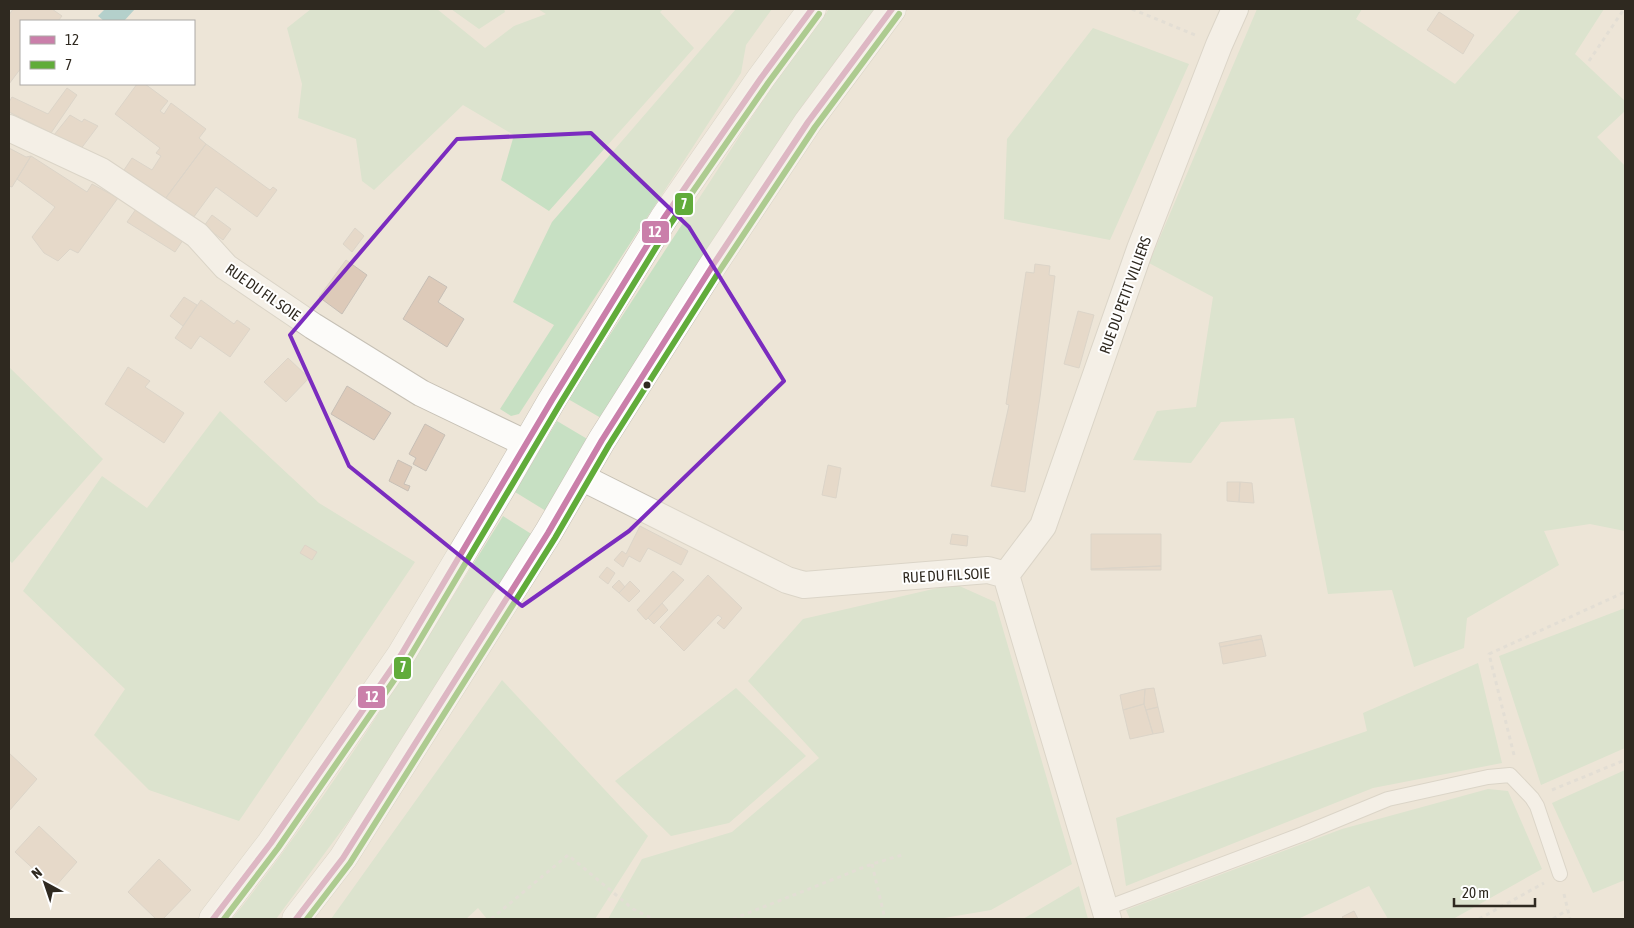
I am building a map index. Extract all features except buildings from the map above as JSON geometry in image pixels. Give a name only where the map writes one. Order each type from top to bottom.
[{"type":"main road","points":[[213,919],[271,843],[401,655],[552,400],[664,218],[761,78],[812,9]]},
{"type":"main road","points":[[296,919],[344,858],[548,534],[602,440],[713,265],[808,122],[892,9]]},
{"type":"street","name":"RUE DU PETIT VILLIERS","points":[[1006,575],[1043,526],[1140,249],[1234,9]]},
{"type":"street","name":"RUE DU FIL SOIE","points":[[9,128],[101,172],[197,235],[226,268],[313,326],[421,393],[527,444]]},
{"type":"street","name":"RUE DU FIL SOIE","points":[[581,477],[778,576],[804,585],[988,570],[1006,575],[1106,914]]},
{"type":"lane","points":[[1106,914],[1388,799],[1488,777],[1510,775],[1537,806],[1560,874]]},
{"type":"path","points":[[1132,9],[1219,45]]},
{"type":"path","points":[[1590,60],[1624,9]]},
{"type":"path","points":[[1510,775],[1514,753],[1489,654],[1625,592]]},
{"type":"path","points":[[1532,798],[1625,760]]},
{"type":"path","points":[[491,919],[568,855],[634,909],[653,919]]},
{"type":"path","points":[[734,919],[872,864],[902,855]]},
{"type":"path","points":[[872,864],[885,919]]},
{"type":"path","points":[[1479,919],[1560,874],[1570,919]]},
{"type":"path","points":[[1553,919],[1567,910]]},
{"type":"highlighted area","points":[[591,133],[689,227],[784,381],[629,531],[522,606],[349,466],[290,335],[457,139]]},
{"type":"green space","points":[[311,9],[437,9],[485,48],[514,26],[546,14],[538,9],[663,9],[660,12],[694,48],[549,211],[501,180],[514,135],[463,105],[374,190],[362,181],[356,139],[298,118],[302,84],[287,28]]},
{"type":"green space","points":[[451,9],[504,9],[505,12],[479,29]]},
{"type":"green space","points":[[736,9],[772,9],[746,45],[741,73],[519,414],[511,416],[500,409],[554,325],[513,302],[552,222]]},
{"type":"green space","points":[[829,9],[875,9],[807,99],[601,418],[568,399],[775,82]]},
{"type":"green space","points":[[1257,9],[1362,9],[1356,19],[1455,84],[1521,9],[1604,9],[1575,54],[1625,101],[1625,111],[1597,137],[1625,166],[1625,531],[1590,524],[1544,531],[1559,565],[1467,618],[1464,648],[1414,667],[1392,590],[1328,594],[1294,418],[1221,422],[1191,463],[1133,460],[1157,411],[1196,407],[1213,297],[1149,263]]},
{"type":"green space","points":[[1093,28],[1189,64],[1110,240],[1004,219],[1007,139]]},
{"type":"green space","points":[[9,367],[103,459],[12,563],[9,560]]},
{"type":"green space","points":[[220,411],[319,503],[415,562],[239,821],[149,790],[94,735],[125,689],[23,591],[102,476],[147,508]]},
{"type":"green space","points":[[557,421],[589,440],[546,511],[515,492]]},
{"type":"green space","points":[[503,516],[533,535],[370,792],[276,919],[232,919],[340,772],[407,670]]},
{"type":"green space","points":[[955,584],[995,602],[1072,864],[991,910],[938,919],[608,919],[642,859],[732,832],[819,758],[748,681],[803,619]]},
{"type":"green space","points":[[1625,608],[1625,748],[1541,785],[1499,656]]},
{"type":"green space","points":[[1478,663],[1502,763],[1373,788],[1126,886],[1116,818],[1367,731],[1363,713]]},
{"type":"green space","points":[[502,680],[648,836],[595,919],[487,919],[478,908],[466,919],[331,919]]},
{"type":"green space","points":[[736,688],[806,756],[729,823],[671,836],[615,781]]},
{"type":"green space","points":[[1625,770],[1625,880],[1593,893],[1552,803]]},
{"type":"green space","points":[[1488,789],[1508,791],[1542,869],[1453,919],[1388,919],[1369,886],[1298,919],[1130,919],[1126,910],[1342,829]]},
{"type":"green space","points":[[1079,886],[1088,919],[1023,919]]},
{"type":"water","points":[[105,9],[135,9],[125,20],[103,20],[98,16]]},
{"type":"transit line","name":"12","points":[[213,919],[271,843],[401,655],[552,400],[664,218],[761,78],[812,9]]},
{"type":"transit line","name":"12","points":[[296,919],[343,858],[548,533],[602,440],[713,265],[808,122],[892,9]]},
{"type":"transit line","name":"7","points":[[224,919],[278,848],[408,660],[560,404],[671,223],[768,83],[819,14]]},
{"type":"transit line","name":"7","points":[[307,919],[350,863],[555,538],[609,445],[720,270],[815,127],[899,14]]}]
